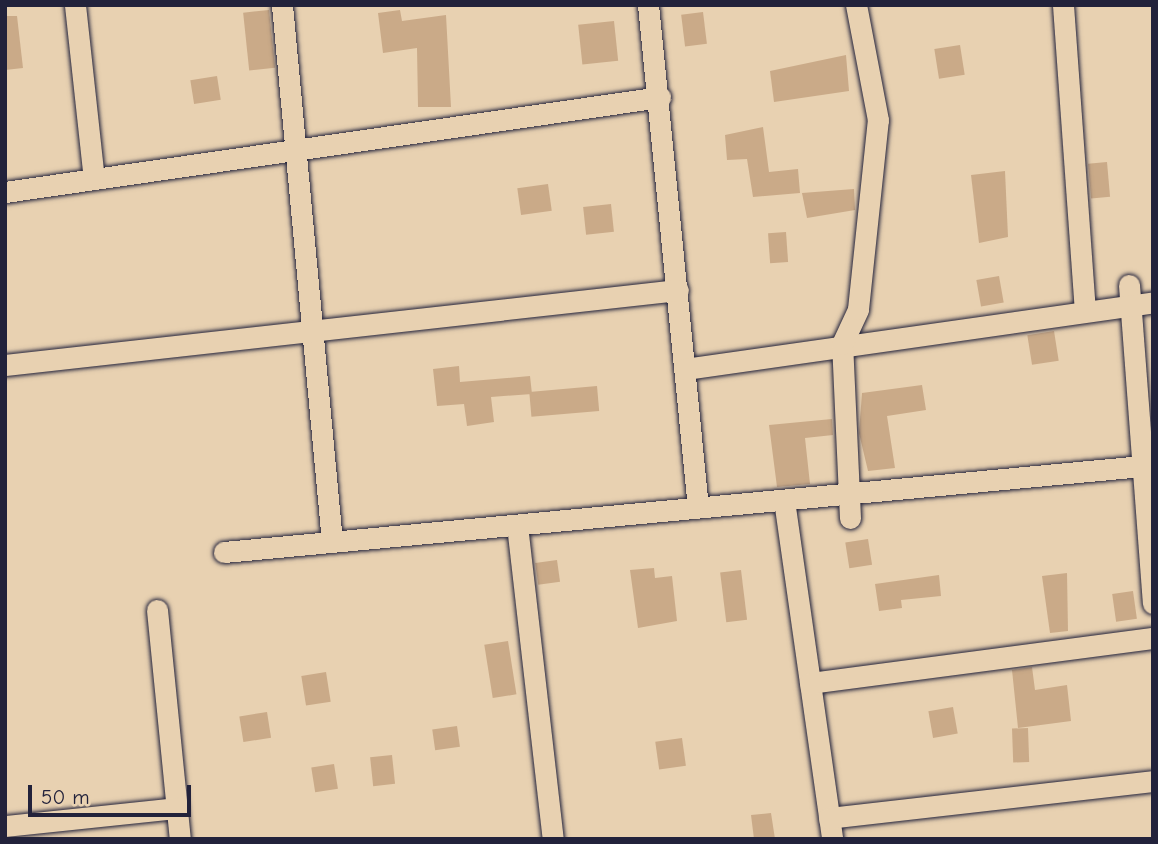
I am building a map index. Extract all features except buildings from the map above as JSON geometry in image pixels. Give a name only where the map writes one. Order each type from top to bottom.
[{"type":"street","points":[[75,5],[94,179]]},
{"type":"street","points":[[282,5],[298,150],[332,542]]},
{"type":"street","points":[[648,5],[660,97],[698,508]]},
{"type":"street","points":[[850,518],[842,344],[858,309],[878,120],[856,5]]},
{"type":"street","points":[[1063,5],[1085,310]]},
{"type":"street","points":[[5,192],[660,97]]},
{"type":"street","points":[[5,365],[313,326],[678,290]]},
{"type":"street","points":[[685,369],[1085,310],[1130,294],[1153,302]]},
{"type":"street","points":[[1130,294],[1148,466],[1153,603]]},
{"type":"street","points":[[224,552],[1148,466]]},
{"type":"street","points":[[784,500],[831,828],[1153,781]]},
{"type":"street","points":[[517,525],[553,839]]},
{"type":"street","points":[[158,610],[180,839]]},
{"type":"street","points":[[810,683],[1153,638]]},
{"type":"street","points":[[5,826],[177,808]]}]
